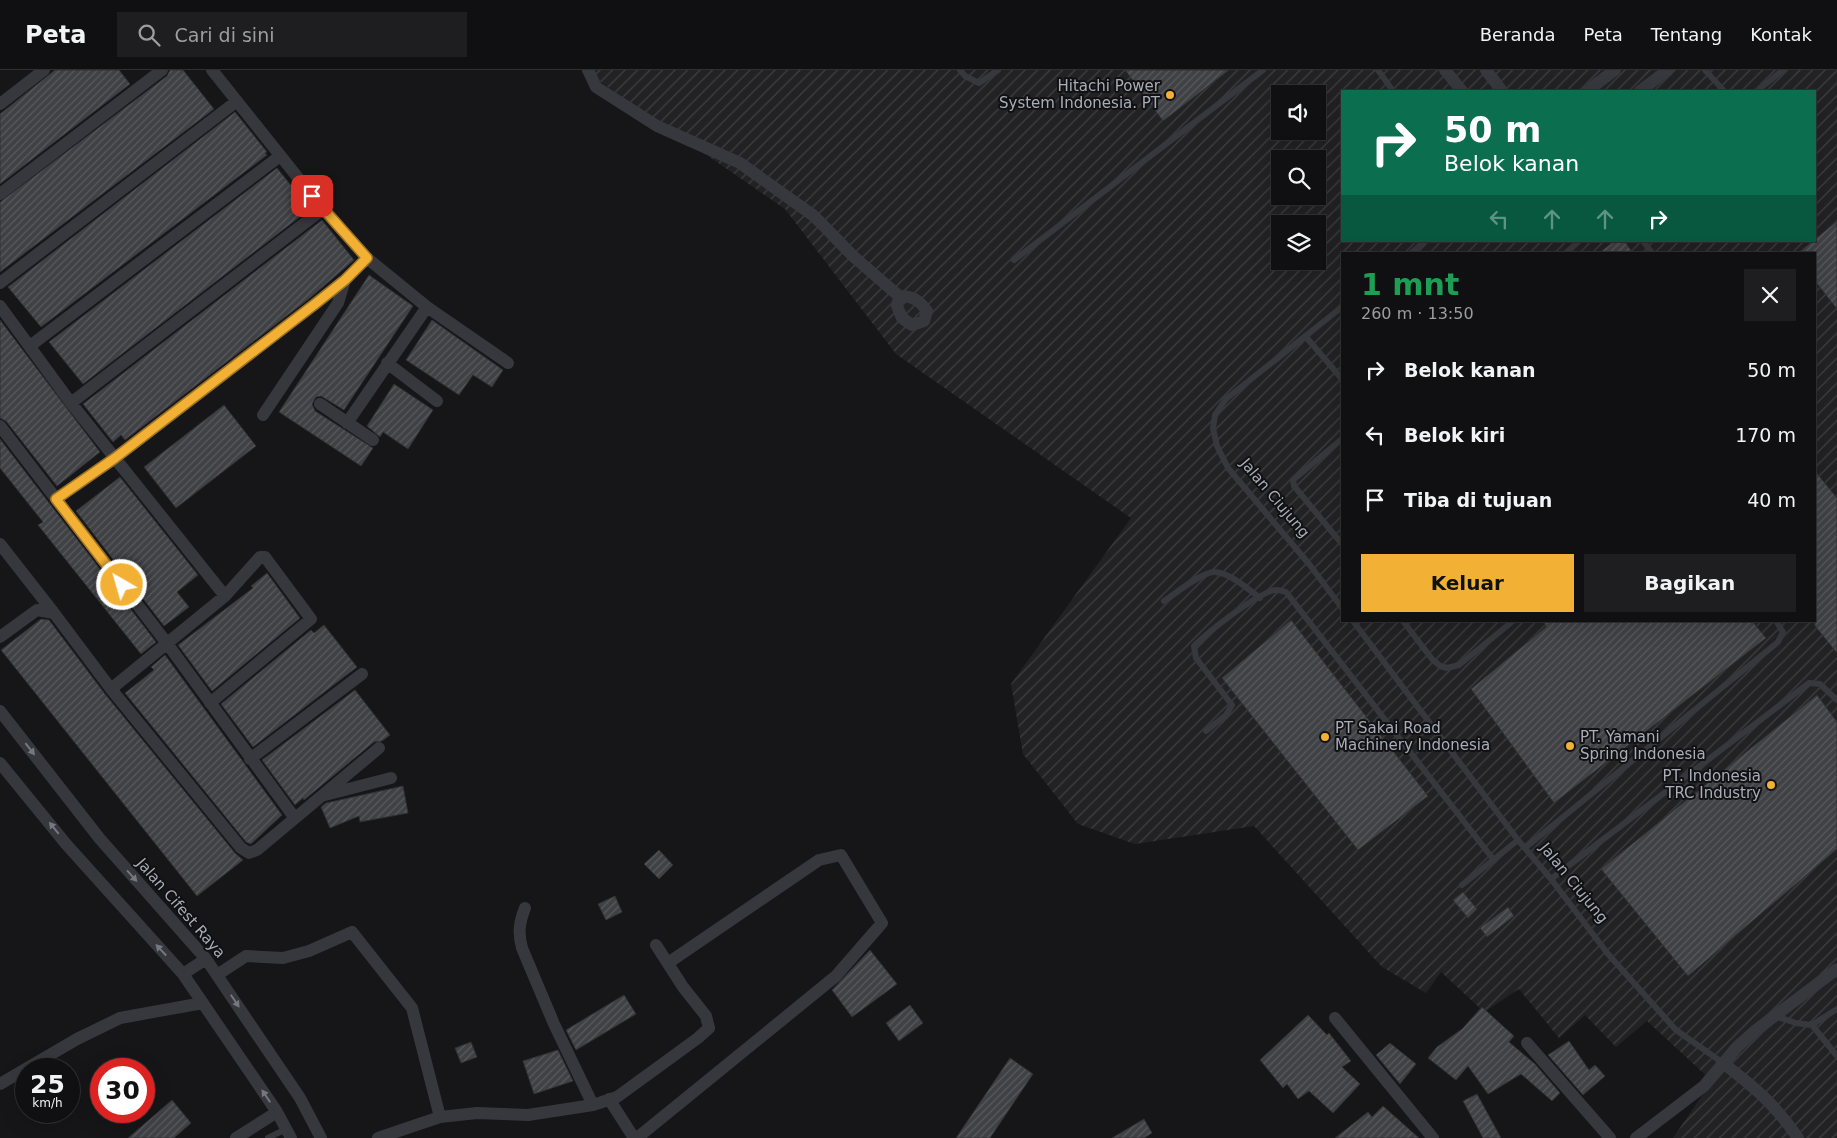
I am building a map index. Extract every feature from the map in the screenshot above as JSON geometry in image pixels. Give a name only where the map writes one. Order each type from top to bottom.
[{"type":"street","points":[[0,104],[44,70]]},
{"type":"street","points":[[0,194],[162,70]]},
{"type":"street","points":[[212,70],[323,209],[367,258],[427,307],[508,363]]},
{"type":"street","points":[[588,70],[596,87],[611,97],[657,126],[740,163],[814,216],[854,257],[900,296]]},
{"type":"street","points":[[1445,70],[1461,90]]},
{"type":"street","points":[[1486,70],[1501,90]]},
{"type":"street","points":[[1588,90],[1615,70]]},
{"type":"street","points":[[1641,90],[1668,70]]},
{"type":"street","points":[[0,282],[237,101]]},
{"type":"street","points":[[30,346],[280,156]]},
{"type":"street","points":[[71,403],[323,209]]},
{"type":"street","points":[[56,499],[115,458],[345,280],[367,258]]},
{"type":"street","points":[[263,415],[338,303],[345,280]]},
{"type":"street","points":[[0,306],[71,403],[225,596]]},
{"type":"street","points":[[347,423],[427,307]]},
{"type":"street","points":[[387,363],[437,401]]},
{"type":"street","points":[[320,404],[373,440]]},
{"type":"street","points":[[0,426],[166,642],[294,817]]},
{"type":"street","points":[[0,544],[54,612],[110,689],[245,851],[253,853],[257,850],[294,817],[379,748]]},
{"type":"street","points":[[110,689],[225,596],[263,556],[311,619],[210,703]]},
{"type":"street","points":[[0,637],[37,610],[54,612]]},
{"type":"street","points":[[250,759],[362,674]]},
{"type":"street","name":"Jalan Cifest Raya","points":[[0,711],[100,839],[206,959],[300,1098],[321,1138]]},
{"type":"street","points":[[0,763],[66,844],[183,974],[277,1112],[288,1134]]},
{"type":"street","points":[[321,796],[391,778]]},
{"type":"street","points":[[610,1099],[635,1138],[836,976],[882,923],[841,855],[819,860],[668,963]]},
{"type":"street","points":[[525,908],[519,925],[522,948],[554,1024],[593,1105]]},
{"type":"street","points":[[217,976],[246,956],[283,958],[309,951],[352,932],[412,1008],[440,1118]]},
{"type":"street","points":[[378,1138],[440,1118],[477,1113],[528,1115],[593,1105],[617,1097],[709,1028],[706,1016],[683,987],[656,944]]},
{"type":"street","points":[[183,974],[206,959]]},
{"type":"street","points":[[1636,1138],[1704,1086],[1737,1047],[1774,1016],[1837,969]]},
{"type":"street","points":[[1,1081],[120,1018],[203,1003]]},
{"type":"street","points":[[1335,1018],[1433,1138]]},
{"type":"street","points":[[1527,1042],[1610,1138]]},
{"type":"street","name":"Jalan Ciujung","points":[[1724,1063],[1759,1090],[1781,1113],[1798,1138]]},
{"type":"street","points":[[236,1138],[277,1112]]},
{"type":"lane","points":[[960,70],[965,76],[979,83],[998,70]]},
{"type":"lane","points":[[1014,260],[1264,70]]},
{"type":"lane","points":[[1378,70],[1392,90]]},
{"type":"lane","points":[[1705,70],[1723,90]]},
{"type":"lane","points":[[1758,90],[1783,70]]},
{"type":"lane","points":[[1412,252],[1424,242]]},
{"type":"lane","points":[[1567,252],[1578,242]]},
{"type":"lane","points":[[1644,242],[1651,252]]},
{"type":"lane","name":"Jalan Ciujung","points":[[1341,309],[1226,400],[1215,415],[1213,428],[1217,446],[1228,468],[1309,564],[1341,607]]},
{"type":"lane","points":[[1306,337],[1341,378]]},
{"type":"lane","points":[[1341,440],[1293,480],[1294,486],[1341,543]]},
{"type":"lane","points":[[1164,602],[1207,573],[1216,572],[1236,581],[1260,598]]},
{"type":"lane","points":[[1206,731],[1226,714],[1232,705],[1196,658],[1194,646],[1260,598],[1278,590],[1286,592],[1493,859]]},
{"type":"lane","name":"Jalan Ciujung","points":[[1354,622],[1518,840],[1551,879],[1608,954],[1663,1017],[1699,1048],[1724,1063]]},
{"type":"lane","points":[[1404,622],[1432,659],[1440,666],[1447,668],[1459,665],[1512,622]]},
{"type":"lane","points":[[1525,848],[1778,642],[1783,632],[1777,622]]},
{"type":"lane","points":[[1551,879],[1809,683],[1820,684],[1837,700]]},
{"type":"lane","points":[[1462,885],[1518,840]]},
{"type":"lane","points":[[1774,1016],[1796,1023],[1812,1025],[1837,1009]]},
{"type":"lane","points":[[1812,1025],[1837,1056]]},
{"type":"lane","points":[[268,1138],[288,1134]]},
{"type":"shaded area","points":[[583,70],[1837,70],[1837,1138],[1673,1138],[1712,1081],[1647,1021],[1616,1047],[1585,1015],[1559,1038],[1519,989],[1484,1012],[1441,972],[1426,993],[1382,967],[1254,826],[1135,844],[1078,824],[1023,754],[1011,684],[1131,518],[896,354],[785,209]]},
{"type":"building","points":[[55,70],[119,70],[130,84],[0,184],[0,114]]},
{"type":"building","points":[[170,70],[183,70],[214,109],[0,272],[0,202],[167,76]]},
{"type":"building","name":"Hitachi Power System Indonesia. PT","points":[[1125,70],[1229,70],[1163,121]]},
{"type":"building","points":[[235,112],[267,152],[265,153],[267,155],[41,327],[8,287]]},
{"type":"building","points":[[277,168],[310,209],[83,384],[49,342]]},
{"type":"building","points":[[322,220],[354,260],[310,298],[125,440],[121,435],[113,442],[83,404]]},
{"type":"building","points":[[1837,221],[1837,309],[1816,282],[1816,252],[1799,252],[1812,242],[1816,242],[1816,238]]},
{"type":"building","points":[[1613,242],[1625,242],[1632,252],[1600,252]]},
{"type":"building","points":[[369,275],[413,306],[344,410],[321,396],[316,397],[312,404],[315,411],[373,448],[361,466],[279,412]]},
{"type":"building","points":[[0,320],[100,452],[57,486],[6,421],[0,418]]},
{"type":"building","points":[[432,320],[503,370],[492,387],[473,375],[459,395],[406,360]]},
{"type":"building","points":[[394,384],[433,410],[408,449],[383,432],[380,437],[367,426]]},
{"type":"building","points":[[224,405],[256,446],[176,508],[144,467]]},
{"type":"building","points":[[0,439],[156,642],[141,654],[38,525],[43,522],[0,468]]},
{"type":"building","points":[[1816,472],[1837,498],[1837,653],[1815,626]]},
{"type":"building","points":[[120,477],[198,575],[177,592],[189,607],[164,626],[76,511]]},
{"type":"building","points":[[267,573],[300,618],[212,691],[178,645],[253,588],[251,586]]},
{"type":"building","points":[[41,619],[49,620],[105,694],[235,853],[243,860],[197,896],[1,650]]},
{"type":"building","name":"PT Sakai Road Machinery Indonesia","points":[[1291,620],[1428,796],[1358,850],[1222,678]]},
{"type":"building","name":"PT. Yamani Spring Indonesia","points":[[1544,622],[1753,622],[1766,638],[1554,803],[1471,689],[1546,627]]},
{"type":"building","points":[[324,625],[357,667],[253,747],[221,704],[311,630],[314,633]]},
{"type":"building","points":[[165,655],[282,815],[251,844],[246,842],[125,693],[154,670],[151,667]]},
{"type":"building","points":[[355,690],[390,735],[382,741],[374,742],[304,800],[303,798],[295,805],[262,760]]},
{"type":"building","name":"PT. Indonesia TRC Industry","points":[[1817,695],[1837,722],[1837,849],[1688,976],[1601,869]]},
{"type":"building","points":[[403,786],[408,813],[360,822],[359,816],[330,828],[321,807],[326,803]]},
{"type":"building","points":[[659,850],[673,865],[659,879],[644,864]]},
{"type":"building","points":[[1463,892],[1477,909],[1468,918],[1453,900]]},
{"type":"building","points":[[615,896],[622,912],[606,920],[598,904]]},
{"type":"building","points":[[1508,907],[1514,916],[1487,937],[1480,928]]},
{"type":"building","points":[[870,950],[897,984],[852,1017],[832,990]]},
{"type":"building","points":[[624,995],[636,1014],[576,1050],[566,1030]]},
{"type":"building","points":[[910,1005],[923,1023],[899,1041],[886,1023]]},
{"type":"building","points":[[1482,1007],[1514,1036],[1509,1042],[1535,1064],[1560,1093],[1552,1101],[1521,1074],[1488,1094],[1468,1066],[1456,1080],[1428,1058],[1437,1047],[1462,1029]]},
{"type":"building","points":[[1308,1015],[1327,1035],[1329,1033],[1351,1061],[1342,1067],[1360,1084],[1333,1113],[1309,1091],[1298,1099],[1287,1084],[1283,1088],[1260,1060]]},
{"type":"building","points":[[1569,1041],[1589,1070],[1595,1065],[1605,1076],[1583,1095],[1548,1055]]},
{"type":"building","points":[[471,1042],[477,1057],[461,1063],[455,1048]]},
{"type":"building","points":[[1390,1043],[1416,1064],[1400,1084],[1376,1055]]},
{"type":"building","points":[[558,1050],[573,1081],[534,1094],[523,1061]]},
{"type":"building","points":[[1010,1058],[1033,1074],[990,1138],[956,1138]]},
{"type":"building","points":[[1477,1094],[1501,1138],[1483,1138],[1463,1101]]},
{"type":"building","points":[[172,1100],[191,1123],[174,1138],[128,1138],[145,1123],[155,1123],[155,1115]]},
{"type":"building","points":[[1383,1106],[1419,1138],[1335,1138],[1368,1112],[1372,1117]]},
{"type":"building","points":[[1144,1119],[1152,1133],[1144,1138],[1112,1138]]},
{"type":"place","name":"Hitachi Power System Indonesia. PT","points":[[1170,95]]},
{"type":"place","name":"PT Sakai Road Machinery Indonesia","points":[[1325,737]]},
{"type":"place","name":"PT. Yamani Spring Indonesia","points":[[1570,746]]},
{"type":"place","name":"PT. Indonesia TRC Industry","points":[[1771,785]]},
{"type":"route","points":[[122,585],[56,499],[115,458],[315,304],[345,280],[367,258],[312,196]]}]
